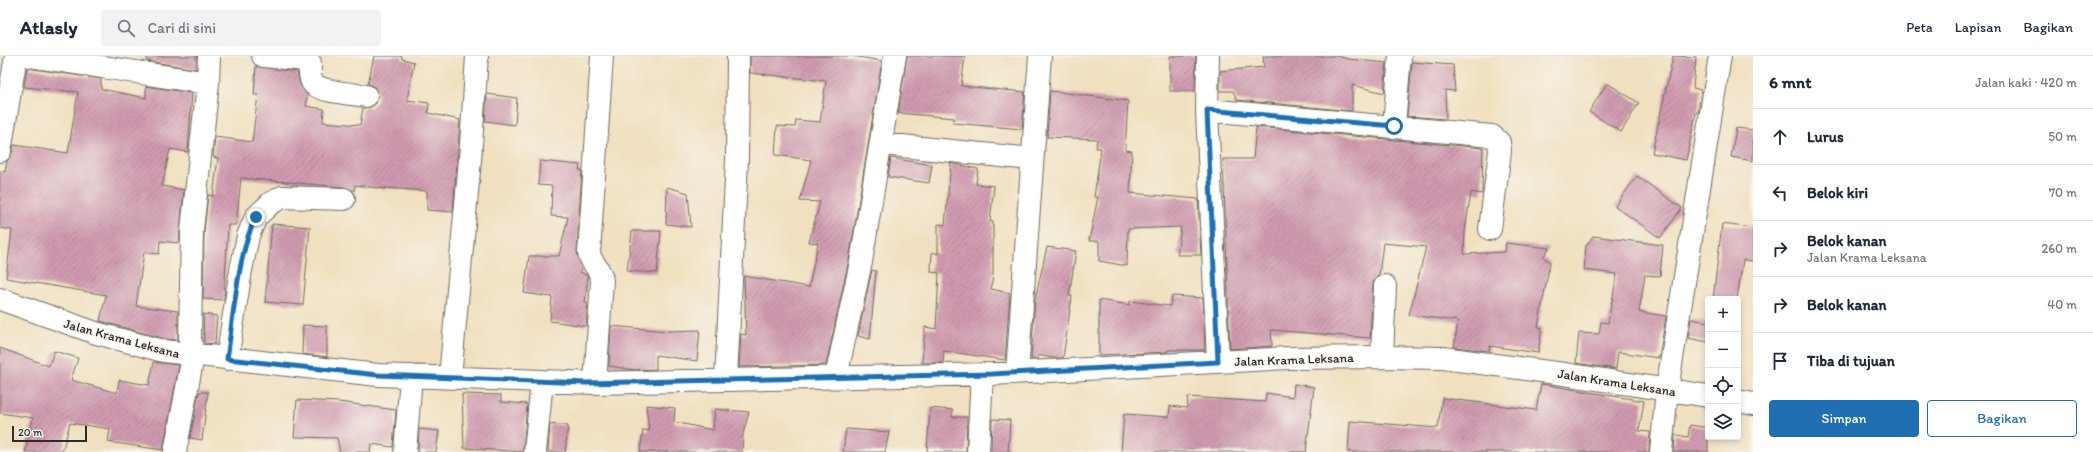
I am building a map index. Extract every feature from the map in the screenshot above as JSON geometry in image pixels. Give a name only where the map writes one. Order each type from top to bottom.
[{"type":"street","points":[[0,151],[16,56]]},
{"type":"street","points":[[30,56],[208,83]]},
{"type":"street","points":[[175,452],[193,356],[190,338],[192,230],[208,83],[209,56]]},
{"type":"street","points":[[262,56],[306,60],[310,63],[310,77],[315,86],[322,90],[366,96]]},
{"type":"street","points":[[450,378],[470,160],[477,56]]},
{"type":"street","points":[[595,383],[602,281],[599,268],[592,261],[589,252],[602,56]]},
{"type":"street","points":[[726,379],[737,160],[738,56]]},
{"type":"street","points":[[836,377],[861,262],[882,144],[895,56]]},
{"type":"street","points":[[1017,373],[1040,56]]},
{"type":"street","points":[[1208,56],[1207,110],[1218,362]]},
{"type":"street","points":[[1394,126],[1400,56]]},
{"type":"street","points":[[1661,452],[1667,390],[1720,56]]},
{"type":"street","points":[[1207,110],[1492,136],[1499,142],[1500,151],[1490,229]]},
{"type":"street","points":[[882,144],[1032,159]]},
{"type":"street","points":[[227,359],[241,270],[248,236],[256,217],[271,203],[282,197],[344,199]]},
{"type":"street","points":[[1382,357],[1385,286]]},
{"type":"street","name":"Jalan Krama Leksana","points":[[0,299],[96,333],[162,351],[193,356],[378,375],[595,383],[1017,373],[1288,358],[1382,357],[1443,358],[1705,396]]},
{"type":"street","points":[[978,452],[982,374]]},
{"type":"street","points":[[405,452],[411,376]]},
{"type":"street","points":[[535,452],[542,381]]},
{"type":"street","points":[[1741,402],[1753,404]]},
{"type":"building","points":[[147,56],[196,56],[196,69],[147,61]]},
{"type":"building","points":[[374,56],[402,56],[402,59],[414,62],[407,100],[429,103],[428,113],[460,120],[453,212],[427,210],[427,191],[385,189],[355,185],[354,191],[344,187],[241,178],[236,225],[228,225],[224,300],[203,299],[204,231],[208,195],[213,196],[218,158],[213,157],[215,137],[252,142],[258,95],[254,95],[256,66],[297,72],[300,85],[307,95],[306,106],[324,109],[323,122],[360,125],[363,108],[371,107],[376,103],[378,98],[377,91],[373,86],[368,84]]},
{"type":"building","points":[[750,56],[852,56],[882,61],[849,260],[826,365],[739,367],[741,334],[746,335],[744,276],[809,287],[818,243],[809,242],[820,202],[800,201],[811,160],[775,155],[777,126],[795,127],[796,120],[820,122],[826,81],[750,73]]},
{"type":"building","points":[[907,56],[965,56],[961,86],[1025,92],[1022,129],[953,123],[954,118],[898,113]]},
{"type":"building","points":[[1170,56],[1196,56],[1195,91],[1170,91]]},
{"type":"building","points":[[1263,56],[1337,56],[1348,59],[1387,63],[1384,93],[1352,85],[1352,111],[1237,100],[1233,91],[1220,91],[1220,71],[1264,67]]},
{"type":"building","points":[[1673,56],[1696,57],[1693,88],[1701,90],[1698,113],[1696,113],[1686,160],[1652,153]]},
{"type":"building","points":[[1412,62],[1453,65],[1455,91],[1445,90],[1446,119],[1407,116]]},
{"type":"building","points":[[27,68],[101,79],[101,89],[146,98],[146,86],[192,93],[188,152],[170,149],[162,186],[184,190],[179,243],[160,241],[159,254],[144,252],[136,306],[178,311],[178,340],[165,339],[100,321],[106,295],[6,278],[12,230],[0,228],[0,171],[5,172],[7,161],[12,153],[14,145],[68,153],[78,92],[24,87]]},
{"type":"building","points":[[1607,83],[1639,103],[1621,132],[1589,112]]},
{"type":"building","points":[[1050,91],[1128,101],[1125,150],[1132,151],[1130,193],[1198,199],[1201,255],[1177,255],[1181,227],[1128,229],[1127,266],[1099,261],[1099,241],[1089,241],[1098,197],[1094,197],[1101,148],[1096,148],[1097,139],[1047,137]]},
{"type":"building","points":[[487,94],[517,98],[515,125],[485,121]]},
{"type":"building","points":[[1256,127],[1483,148],[1482,194],[1471,192],[1465,231],[1464,254],[1505,252],[1506,243],[1549,248],[1543,257],[1550,262],[1538,327],[1542,328],[1538,353],[1490,346],[1489,351],[1454,347],[1458,321],[1409,315],[1426,247],[1383,243],[1379,275],[1374,280],[1373,285],[1370,338],[1271,330],[1272,346],[1230,349],[1223,159],[1253,159]]},
{"type":"building","points":[[1736,128],[1753,130],[1753,161],[1731,157]]},
{"type":"building","points":[[891,158],[932,165],[929,183],[888,177]]},
{"type":"building","points":[[540,161],[580,165],[579,170],[582,170],[577,252],[581,266],[580,272],[588,276],[585,303],[588,304],[586,326],[550,321],[552,297],[524,293],[529,256],[559,256],[568,217],[551,216],[552,186],[538,185]]},
{"type":"building","points":[[951,163],[978,169],[976,184],[994,186],[990,221],[993,222],[993,274],[991,289],[1010,293],[1005,360],[944,351],[943,363],[922,363],[925,327],[936,329],[939,273],[931,272],[932,252],[938,254],[938,224],[945,225]]},
{"type":"building","points":[[1637,176],[1682,208],[1660,238],[1615,206]]},
{"type":"building","points":[[667,187],[688,193],[691,227],[666,224]]},
{"type":"building","points":[[272,224],[310,227],[303,305],[265,302]]},
{"type":"building","points":[[1722,224],[1753,228],[1753,261],[1743,260],[1737,296],[1713,296]]},
{"type":"building","points":[[632,231],[661,231],[657,273],[627,271]]},
{"type":"building","points":[[1593,236],[1663,245],[1660,276],[1645,275],[1639,312],[1666,316],[1659,358],[1618,352],[1616,369],[1576,363],[1579,333],[1599,334],[1601,322],[1608,323],[1617,274],[1584,270],[1586,246]]},
{"type":"building","points":[[1047,247],[1076,251],[1069,296],[1072,296],[1063,358],[1052,358],[1038,355],[1038,359],[1031,359],[1035,299]]},
{"type":"building","points":[[872,270],[876,271],[870,339],[858,336]]},
{"type":"building","points":[[1172,296],[1203,298],[1205,350],[1167,350],[1167,352],[1099,355],[1099,300],[1130,305],[1130,301],[1170,306]]},
{"type":"building","points":[[203,314],[217,316],[215,344],[204,343]]},
{"type":"building","points":[[1691,319],[1705,321],[1705,341],[1688,338]]},
{"type":"building","points":[[303,325],[327,326],[327,357],[302,354]]},
{"type":"building","points":[[611,326],[668,331],[700,330],[697,361],[656,355],[656,369],[635,370],[609,366]]},
{"type":"building","points":[[0,348],[49,366],[54,351],[78,358],[71,380],[117,393],[119,380],[149,385],[154,362],[179,365],[163,450],[108,442],[110,429],[70,423],[62,452],[25,452],[33,418],[0,413]]},
{"type":"building","points":[[1294,384],[1314,387],[1306,452],[1121,452],[1124,414],[1169,417],[1170,406],[1187,408],[1188,397],[1265,402],[1266,393],[1293,397]]},
{"type":"building","points":[[1541,384],[1644,401],[1639,431],[1650,432],[1649,452],[1348,452],[1350,421],[1438,428],[1442,398],[1536,410]]},
{"type":"building","points":[[199,392],[208,392],[202,440],[190,438]]},
{"type":"building","points":[[462,394],[501,395],[501,402],[527,404],[523,452],[464,448]]},
{"type":"building","points":[[297,400],[339,402],[396,410],[393,447],[371,444],[370,452],[340,452],[337,438],[294,437]]},
{"type":"building","points":[[646,405],[675,408],[674,422],[713,430],[715,409],[749,412],[743,434],[742,452],[640,452],[643,430],[649,431]]},
{"type":"building","points":[[930,408],[953,410],[952,417],[967,417],[966,452],[927,452]]},
{"type":"building","points":[[992,419],[1010,420],[1008,452],[991,452]]},
{"type":"building","points":[[550,424],[568,426],[565,452],[548,452]]},
{"type":"building","points":[[1690,425],[1705,428],[1705,440],[1708,440],[1708,452],[1674,452],[1675,435],[1688,437]]},
{"type":"building","points":[[419,429],[439,431],[436,452],[418,452]]},
{"type":"building","points":[[846,429],[889,432],[885,452],[843,452]]},
{"type":"route","points":[[256,217],[248,236],[241,270],[227,359],[378,375],[586,383],[992,374],[1218,362],[1207,110],[1394,126]]}]
